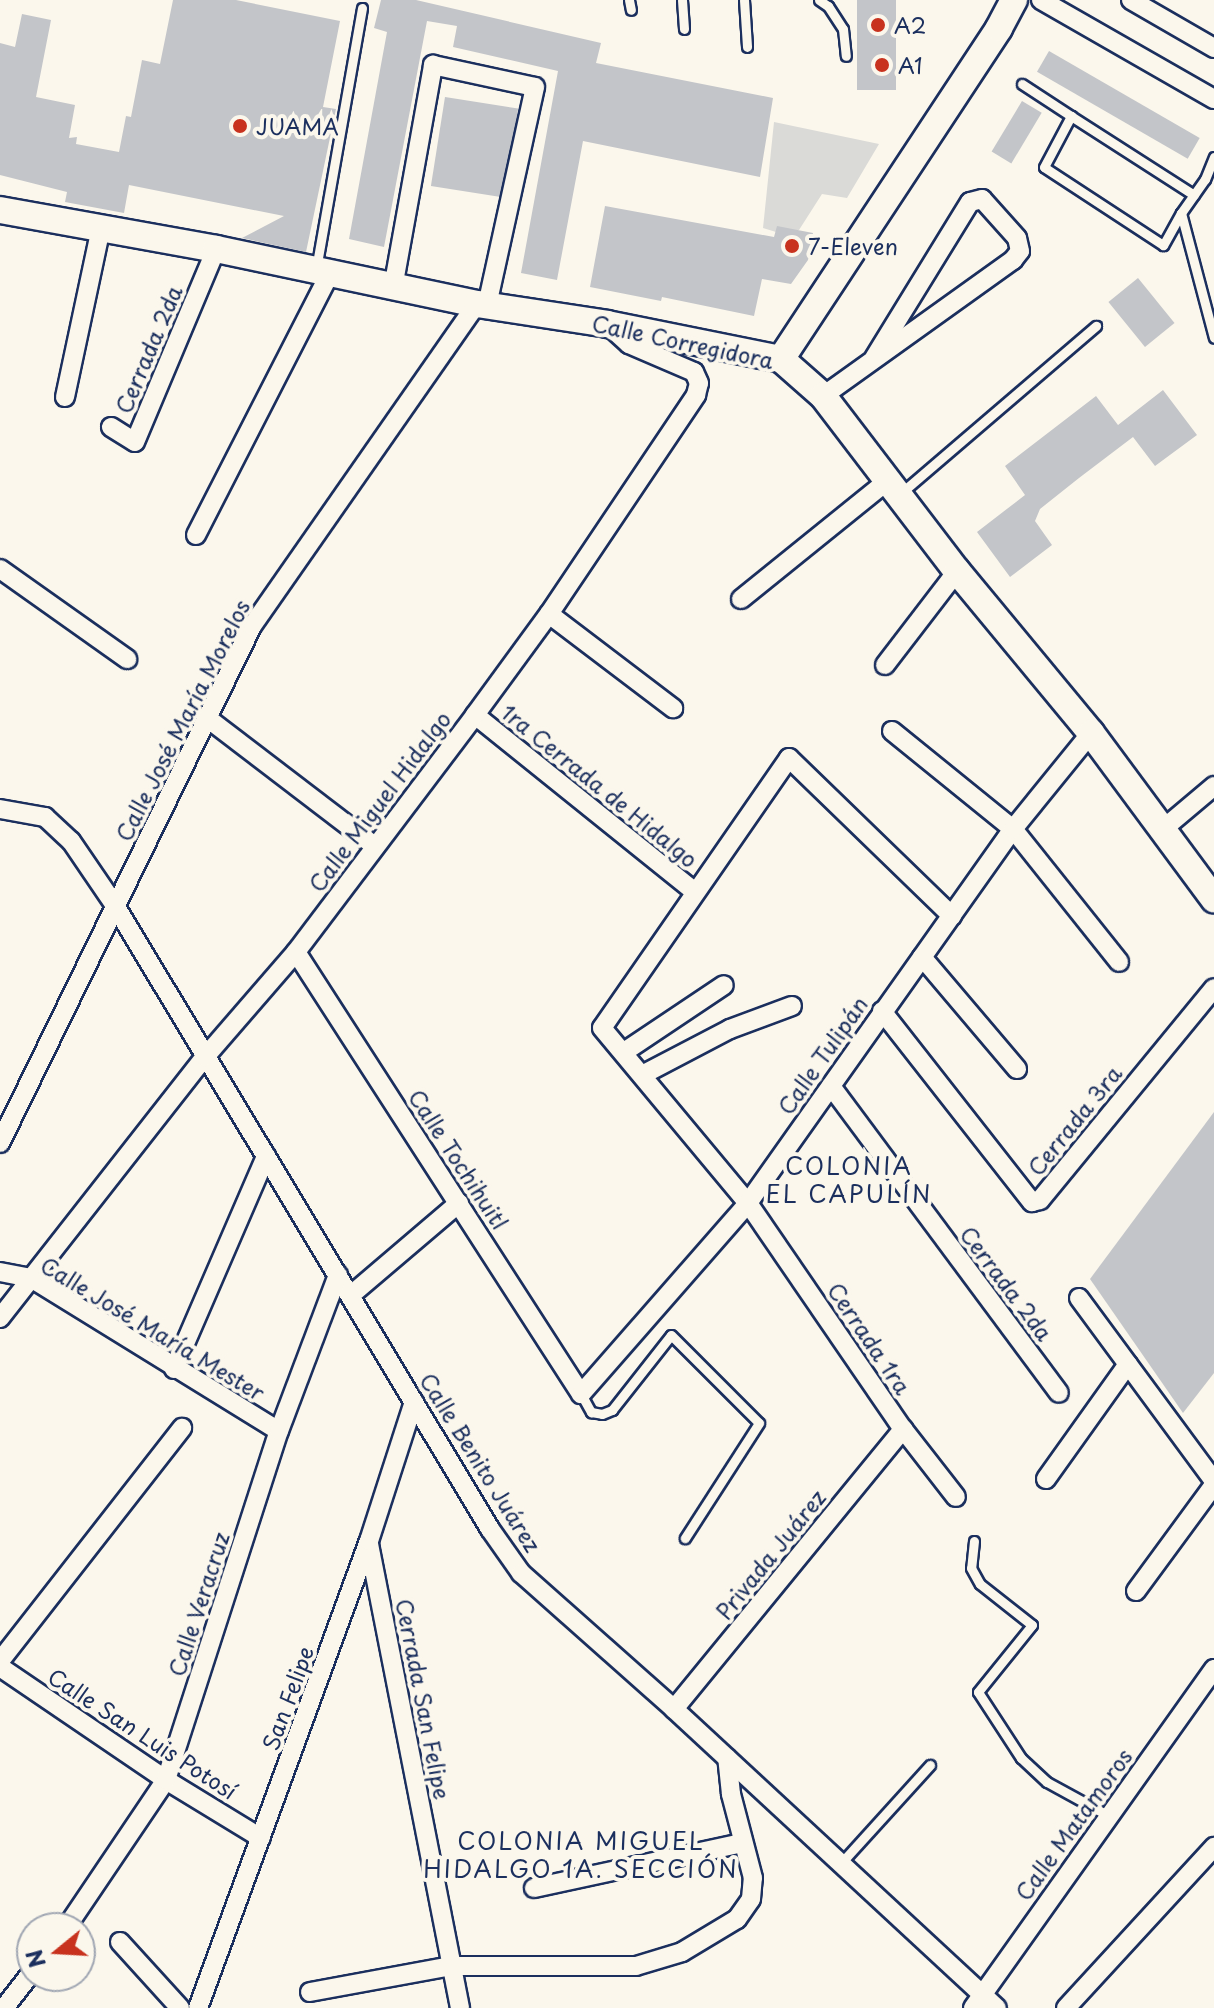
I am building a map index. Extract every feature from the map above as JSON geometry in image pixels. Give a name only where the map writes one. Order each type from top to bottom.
[{"type":"street","points":[[781,359],[999,28],[1014,0]]},
{"type":"street","points":[[1041,0],[1214,99]]},
{"type":"street","points":[[1131,0],[1214,48]]},
{"type":"street","points":[[393,288],[433,65],[535,87],[482,304]]},
{"type":"street","points":[[823,396],[1013,260],[1020,251],[1017,238],[982,199],[970,202],[874,358]]},
{"type":"street","name":"Calle Corregidora","points":[[0,210],[216,249],[393,288],[607,324],[781,359],[823,396],[957,571],[1091,733],[1214,899]]},
{"type":"street","points":[[65,397],[101,228]]},
{"type":"street","name":"Cerrada 2da","points":[[111,427],[135,442],[216,249]]},
{"type":"street","points":[[196,535],[322,274]]},
{"type":"street","name":"Calle José María Morelos","points":[[0,1143],[252,626],[482,304]]},
{"type":"street","name":"Calle Miguel Hidalgo","points":[[0,1318],[205,1057],[296,952],[549,614],[669,439],[699,383],[694,372],[629,344],[607,324]]},
{"type":"street","points":[[741,599],[892,488]]},
{"type":"street","points":[[0,569],[127,659]]},
{"type":"street","points":[[885,665],[957,571]]},
{"type":"street","points":[[549,614],[673,708]]},
{"type":"street","name":"1ra Cerrada de Hidalgo","points":[[475,715],[695,892]]},
{"type":"street","points":[[206,717],[375,846]]},
{"type":"street","points":[[892,731],[1013,829],[1119,962]]},
{"type":"street","name":"Calle Tulipán","points":[[581,1394],[748,1203],[1013,829],[1091,733]]},
{"type":"street","points":[[695,892],[789,758],[952,916]]},
{"type":"street","points":[[1163,829],[1214,786]]},
{"type":"street","name":"Calle Benito Juárez","points":[[0,809],[45,817],[71,841],[116,907],[490,1529],[521,1573],[842,1862],[977,2001],[997,2008]]},
{"type":"street","name":"Cerrada 1ra","points":[[695,892],[602,1028],[748,1203],[903,1429],[956,1497]]},
{"type":"street","name":"Calle Tochihuitl","points":[[296,952],[581,1394]]},
{"type":"street","points":[[922,957],[1017,1069]]},
{"type":"street","points":[[624,1052],[724,985]]},
{"type":"street","name":"Cerrada 3ra","points":[[882,1011],[1032,1202],[1040,1200],[1214,988]]},
{"type":"street","points":[[642,1075],[730,1029],[792,1006]]},
{"type":"street","name":"Cerrada 2da","points":[[831,1086],[1059,1393]]},
{"type":"street","points":[[174,1369],[266,1156]]},
{"type":"street","points":[[351,1295],[459,1203]]},
{"type":"street","name":"Calle José María Mester","points":[[0,1272],[31,1278],[279,1431]]},
{"type":"street","name":"Calle Veracruz","points":[[77,1912],[166,1780],[279,1431],[338,1275]]},
{"type":"street","points":[[1079,1298],[1214,1483],[1136,1591]]},
{"type":"street","points":[[1046,1479],[1128,1364]]},
{"type":"street","name":"San Felipe","points":[[198,2008],[369,1541],[414,1402]]},
{"type":"street","points":[[0,1664],[182,1428]]},
{"type":"street","name":"Privada Juárez","points":[[674,1709],[903,1429]]},
{"type":"street","name":"Cerrada San Felipe","points":[[369,1541],[460,2008]]},
{"type":"street","name":"Calle San Luis Potosí","points":[[0,1664],[166,1780],[261,1838]]},
{"type":"street","name":"Calle Matamoros","points":[[977,2001],[1214,1669]]},
{"type":"street","points":[[310,1992],[451,1966],[636,1966],[682,1952],[737,1919],[751,1899],[753,1878],[731,1794],[727,1758]]},
{"type":"street","points":[[534,1888],[743,1843]]},
{"type":"street","points":[[1066,2008],[1214,1847]]},
{"type":"street","points":[[120,1942],[180,2008]]},
{"type":"street","points":[[4,2008],[16,1992]]},
{"type":"lane","points":[[682,0],[684,29]]},
{"type":"lane","points":[[744,0],[747,47]]},
{"type":"lane","points":[[819,0],[828,6],[843,29],[846,56]]},
{"type":"lane","points":[[322,274],[362,8]]},
{"type":"lane","points":[[1022,84],[1194,195]]},
{"type":"lane","points":[[1071,116],[1044,167],[1163,245],[1214,157]]},
{"type":"lane","points":[[1181,213],[1214,338]]},
{"type":"lane","points":[[892,488],[1096,326]]},
{"type":"lane","points":[[581,1394],[591,1412],[602,1414],[612,1410],[671,1335],[759,1423],[685,1538]]},
{"type":"lane","points":[[974,1541],[971,1568],[980,1584],[1032,1625],[978,1692],[1021,1758],[1047,1782],[1109,1816]]},
{"type":"lane","points":[[842,1862],[930,1765]]},
{"type":"shaded area","points":[[774,122],[879,144],[847,198],[822,194],[799,230],[776,232],[763,228]]},
{"type":"building","name":"JUAMA","points":[[173,0],[236,0],[340,21],[323,107],[336,109],[306,252],[242,238],[284,216],[129,185],[124,213],[65,202],[67,192],[0,175],[0,43],[15,47],[22,14],[51,20],[36,97],[75,105],[69,138],[77,137],[76,144],[119,152],[126,116],[131,117],[142,60],[160,64]]},
{"type":"building","points":[[381,0],[416,0],[601,43],[596,63],[773,98],[760,177],[583,141],[557,280],[521,273],[558,71],[453,47],[457,26],[427,21],[384,247],[349,239],[387,32],[374,28]]},
{"type":"building","points":[[857,0],[896,0],[896,90],[857,90]]},
{"type":"building","points":[[1049,51],[1200,138],[1188,159],[1037,72]]},
{"type":"building","points":[[445,97],[518,109],[504,197],[431,186]]},
{"type":"building","points":[[1022,101],[1042,113],[1011,163],[992,152]]},
{"type":"building","points":[[605,206],[774,237],[777,226],[813,233],[808,260],[791,284],[762,279],[754,316],[662,297],[661,301],[590,287]]},
{"type":"building","points":[[1138,278],[1175,323],[1145,347],[1108,302]]},
{"type":"building","points":[[1163,390],[1197,435],[1155,466],[1133,437],[1079,478],[1040,509],[1035,521],[1052,545],[1010,577],[977,532],[1025,495],[1005,466],[1096,396],[1118,425]]},
{"type":"building","points":[[1214,1112],[1214,1373],[1183,1413],[1090,1279]]},
{"type":"place","name":"A2","points":[[878,25]]},
{"type":"place","name":"A1","points":[[882,65]]},
{"type":"place","name":"JUAMA","points":[[240,126]]},
{"type":"place","name":"7-Eleven","points":[[792,246]]},
{"type":"district","name":"COLONIA EL CAPULÍN","points":[[849,1180]]},
{"type":"district","name":"COLONIA MIGUEL HIDALGO 1A. SECCIÓN","points":[[581,1855]]}]
